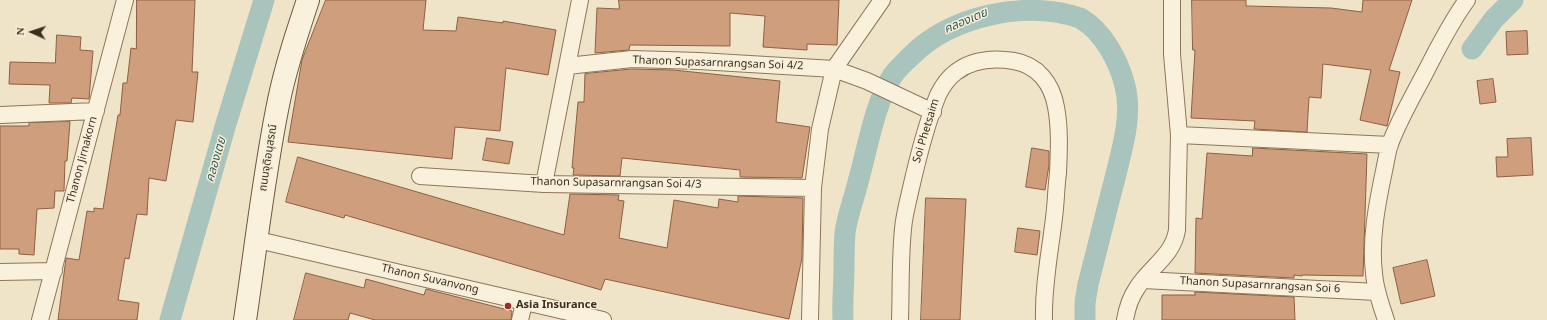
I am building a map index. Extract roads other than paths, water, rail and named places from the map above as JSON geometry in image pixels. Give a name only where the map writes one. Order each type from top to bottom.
[{"type":"street","name":"Thanon Jirnakorn","points":[[40,320],[125,0]]},
{"type":"street","name":"ถนนจุติอนุสรณ์","points":[[245,320],[258,240],[268,159],[280,98],[293,46],[308,0]]},
{"type":"street","points":[[544,184],[580,0]]},
{"type":"street","points":[[810,320],[813,188],[820,129],[834,69],[882,0]]},
{"type":"street","points":[[1125,320],[1131,298],[1143,280],[1171,248],[1175,240],[1177,230],[1179,135],[1172,54],[1172,0]]},
{"type":"street","points":[[1386,320],[1377,292],[1374,272],[1374,238],[1380,190],[1390,145],[1411,99],[1440,43],[1454,18],[1467,0]]},
{"type":"street","name":"Thanon Supasarnrangsan Soi 4/2","points":[[567,66],[632,59],[699,61],[834,69],[867,81],[933,112]]},
{"type":"street","name":"Soi Phetsaim","points":[[900,320],[903,228],[918,159],[939,94],[948,80],[964,67],[981,61],[1009,60],[1027,65],[1043,76],[1049,85],[1056,106],[1059,131],[1059,154],[1044,320]]},
{"type":"street","points":[[0,115],[96,111]]},
{"type":"street","points":[[1179,135],[1390,145]]},
{"type":"street","name":"Thanon Supasarnrangsan Soi 4/3","points":[[420,176],[544,184],[813,188]]},
{"type":"street","name":"Thanon Suvanvong","points":[[258,240],[524,303],[603,320]]},
{"type":"street","points":[[0,272],[54,271]]},
{"type":"street","name":"Thanon Supasarnrangsan Soi 6","points":[[1143,280],[1377,292]]},
{"type":"street","points":[[520,320],[524,303]]},
{"type":"waterway","name":"คลองเตย","points":[[170,320],[225,127],[264,0]]},
{"type":"waterway","name":"คลองเตย","points":[[1472,49],[1494,19],[1513,0]]},
{"type":"waterway","points":[[843,320],[844,246],[846,227],[876,112],[881,98],[893,75],[911,56],[928,42],[947,30],[968,21],[1014,11],[1059,13],[1080,18],[1096,31],[1109,48],[1119,67],[1125,86],[1128,110],[1125,134],[1088,284],[1085,303],[1085,320]]},
{"type":"place","name":"Asia Insurance","points":[[508,306]]}]
